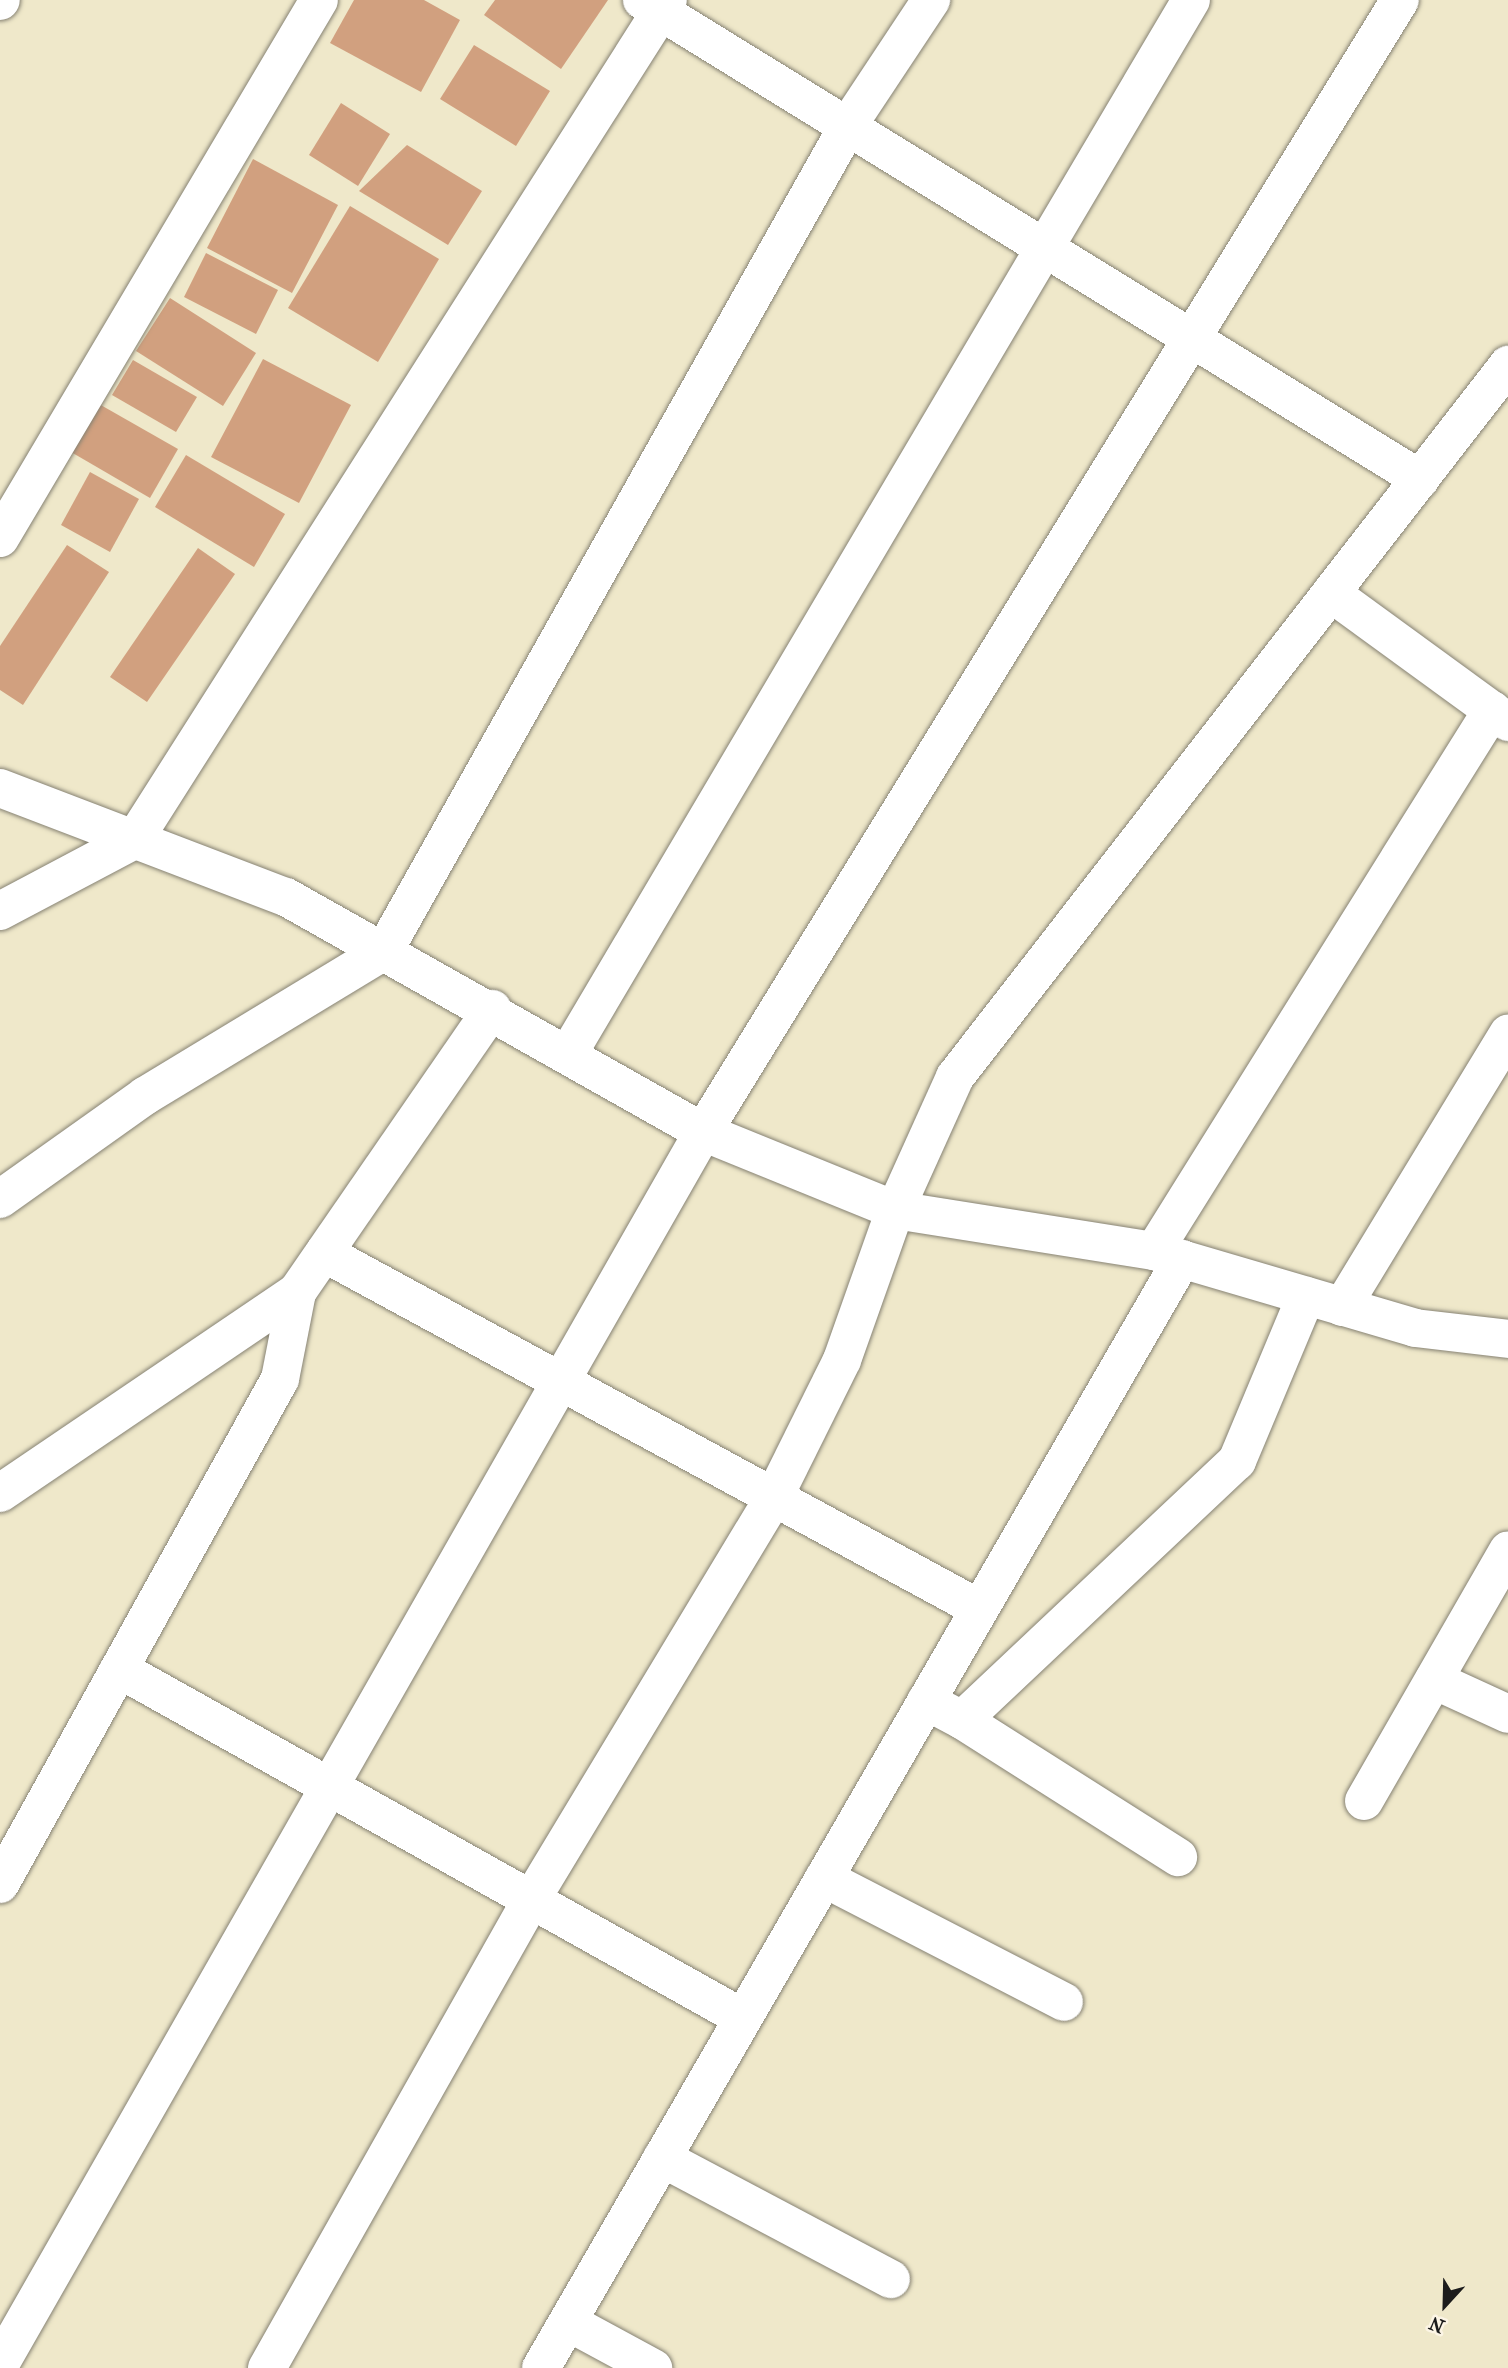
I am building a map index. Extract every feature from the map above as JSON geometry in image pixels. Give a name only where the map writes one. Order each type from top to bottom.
[{"type":"street","points":[[0,538],[319,0]]},
{"type":"street","points":[[0,1199],[145,1096],[384,951],[849,124],[931,0]]},
{"type":"street","points":[[568,1054],[1043,245],[1191,0]]},
{"type":"street","points":[[0,2364],[328,1786],[563,1383],[703,1132],[1400,0]]},
{"type":"street","points":[[0,911],[134,839],[657,4],[1420,479]]},
{"type":"street","points":[[267,2368],[531,1900],[774,1497],[842,1360],[895,1210],[956,1077],[1508,365]]},
{"type":"street","points":[[541,2368],[980,1609],[1168,1255],[1500,716],[1331,593]]},
{"type":"street","points":[[0,789],[286,897],[492,1009],[703,1132],[895,1210],[1168,1255],[1415,1328],[1508,1339]]},
{"type":"street","points":[[0,1493],[297,1292],[492,1009]]},
{"type":"street","points":[[962,1720],[1237,1461],[1324,1301],[1508,1034]]},
{"type":"street","points":[[324,1253],[980,1609]]},
{"type":"street","points":[[0,1884],[280,1379],[297,1292]]},
{"type":"street","points":[[1364,1801],[1508,1552]]},
{"type":"street","points":[[119,1669],[743,2018]]},
{"type":"street","points":[[1434,1680],[1508,1714]]},
{"type":"street","points":[[926,1701],[962,1720],[1178,1857]]},
{"type":"street","points":[[824,1878],[1064,2002]]},
{"type":"street","points":[[662,2158],[891,2278]]},
{"type":"street","points":[[568,2322],[653,2368]]},
{"type":"building","points":[[354,0],[424,0],[460,20],[421,92],[330,43]]},
{"type":"building","points":[[495,0],[608,0],[561,69],[484,15]]},
{"type":"building","points":[[474,45],[550,91],[516,146],[440,99]]},
{"type":"building","points":[[341,103],[390,134],[358,186],[309,155]]},
{"type":"building","points":[[407,145],[482,191],[448,245],[359,191]]},
{"type":"building","points":[[253,159],[338,205],[292,293],[207,248]]},
{"type":"building","points":[[350,206],[439,259],[378,362],[288,308]]},
{"type":"building","points":[[206,253],[278,290],[256,334],[184,297]]},
{"type":"building","points":[[170,298],[256,353],[223,406],[136,351]]},
{"type":"building","points":[[263,359],[351,405],[299,503],[211,457]]},
{"type":"building","points":[[133,360],[197,397],[176,432],[112,395]]},
{"type":"building","points":[[99,404],[178,449],[150,498],[71,452]]},
{"type":"building","points":[[186,455],[285,514],[254,567],[155,507]]},
{"type":"building","points":[[90,472],[139,499],[110,552],[61,525]]},
{"type":"building","points":[[67,545],[109,572],[23,705],[0,690],[0,646]]},
{"type":"building","points":[[198,548],[235,574],[147,702],[110,677]]}]
